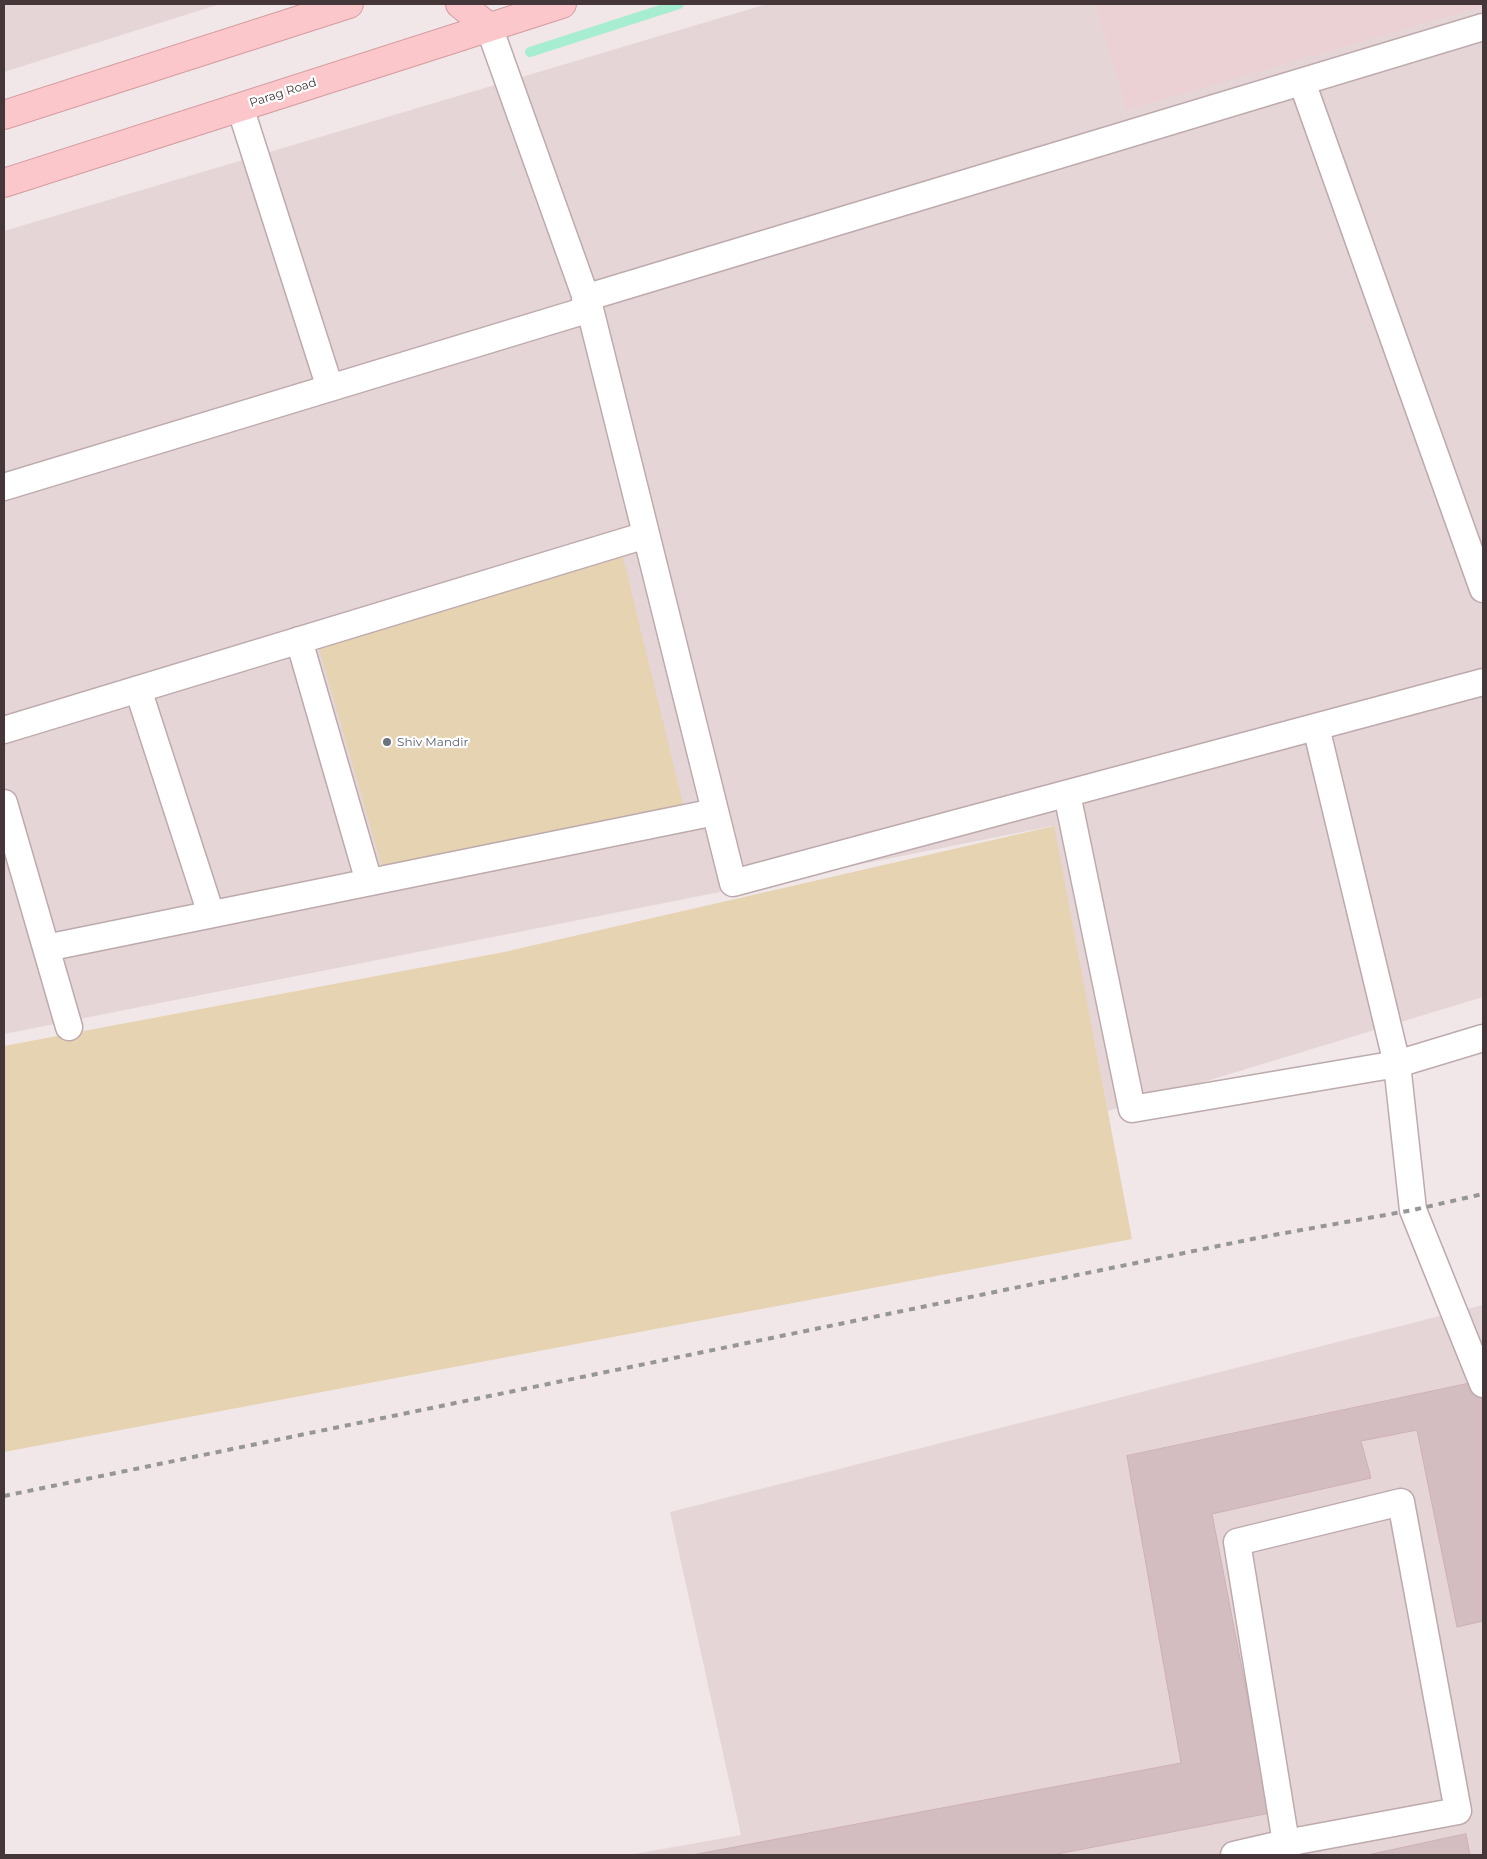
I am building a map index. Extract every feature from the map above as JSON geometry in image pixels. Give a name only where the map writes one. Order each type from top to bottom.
[{"type":"street","points":[[4,115],[350,4]]},
{"type":"street","points":[[460,4],[488,15],[587,303],[733,883],[1483,682]]},
{"type":"street","name":"Parag Road","points":[[4,183],[240,107],[488,15],[562,4]]},
{"type":"street","points":[[4,487],[330,388],[587,303],[1483,28]]},
{"type":"street","points":[[1302,82],[1483,589]]},
{"type":"street","points":[[240,107],[330,388]]},
{"type":"street","points":[[4,730],[646,535]]},
{"type":"street","points":[[299,640],[369,882]]},
{"type":"street","points":[[138,689],[211,914]]},
{"type":"street","points":[[1316,727],[1397,1064],[1413,1210],[1483,1384]]},
{"type":"street","points":[[1067,794],[1132,1109],[1397,1064],[1483,1038]]},
{"type":"street","points":[[4,803],[69,1027]]},
{"type":"street","points":[[46,948],[715,812]]},
{"type":"street","points":[[1234,1855],[1286,1849],[1458,1811],[1401,1502],[1237,1542],[1286,1849]]},
{"type":"shaded area","points":[[4,4],[220,4],[4,72]]},
{"type":"shaded area","points":[[767,4],[1483,4],[1483,997],[1108,1111],[1053,826],[4,1034],[4,231]]},
{"type":"shaded area","points":[[1095,4],[1483,4],[1483,6],[1127,110]]},
{"type":"shaded area","points":[[623,557],[683,804],[382,867],[319,648]]},
{"type":"shaded area","points":[[1054,826],[1132,1239],[4,1452],[4,1046],[504,952]]},
{"type":"shaded area","points":[[1483,1305],[1483,1855],[629,1855],[741,1835],[670,1512]]},
{"type":"building","points":[[1481,1381],[1483,1392],[1483,1621],[1457,1627],[1417,1430],[1361,1441],[1371,1478],[1212,1514],[1270,1813],[1052,1855],[692,1855],[1181,1763],[1127,1456]]},
{"type":"building","points":[[1466,1834],[1470,1855],[1368,1855]]},
{"type":"waterway","points":[[530,52],[679,4]]},
{"type":"railway","points":[[4,1496],[1257,1238],[1413,1210],[1483,1194]]},
{"type":"place","name":"Shiv Mandir","points":[[387,742]]}]
